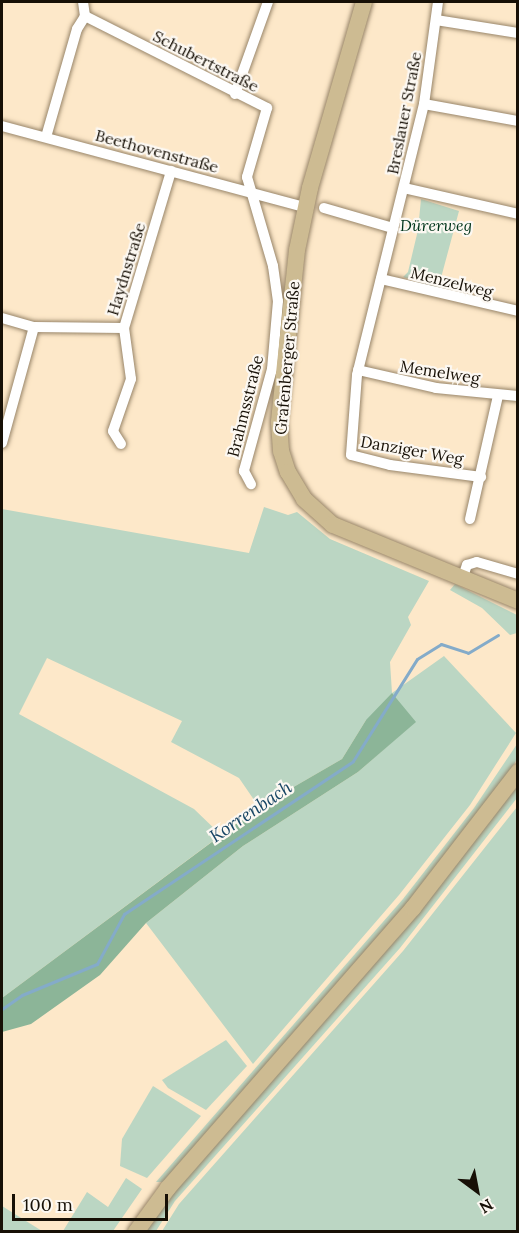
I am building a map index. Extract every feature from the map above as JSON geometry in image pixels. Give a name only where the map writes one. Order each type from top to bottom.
[{"type":"main road","name":"Grafenberger Straße","points":[[364,2],[305,207],[297,250],[279,422],[288,472],[318,514],[333,525],[462,579],[499,596],[518,609]]},
{"type":"main road","name":"Grafenberger Straße","points":[[499,596],[518,601]]},
{"type":"main road","points":[[136,1232],[168,1188],[413,908],[518,772]]},
{"type":"street","points":[[46,137],[76,29],[85,16],[83,2]]},
{"type":"street","points":[[235,94],[268,2]]},
{"type":"street","name":"Breslauer Straße","points":[[358,370],[424,104],[438,2]]},
{"type":"street","name":"Schubertstraße","points":[[85,16],[235,94],[267,108],[247,177],[252,192]]},
{"type":"street","points":[[436,20],[518,33]]},
{"type":"street","points":[[424,104],[518,121]]},
{"type":"street","name":"Beethovenstraße","points":[[2,126],[305,207]]},
{"type":"street","name":"Haydnstraße","points":[[121,444],[113,431],[131,379],[124,328],[171,171]]},
{"type":"street","points":[[404,188],[518,214]]},
{"type":"street","name":"Brahmsstraße","points":[[251,484],[244,471],[272,369],[278,301],[273,266],[252,192]]},
{"type":"street","points":[[324,208],[393,228]]},
{"type":"street","name":"Menzelweg","points":[[381,279],[518,311]]},
{"type":"street","points":[[2,318],[34,327],[124,328]]},
{"type":"street","points":[[2,443],[34,327]]},
{"type":"street","name":"Memelweg","points":[[358,370],[498,396],[517,395]]},
{"type":"street","name":"Danziger Weg","points":[[358,370],[351,455],[390,465],[481,477]]},
{"type":"street","name":"Danziger Weg","points":[[470,519],[498,396]]},
{"type":"street","points":[[462,579],[467,565],[477,562],[518,574]]},
{"type":"green space","name":"Dürerweg","points":[[421,199],[459,211],[438,289],[403,277],[408,272],[418,230]]},
{"type":"green space","points":[[264,507],[288,515],[297,512],[330,539],[429,581],[408,617],[411,625],[390,662],[392,693],[444,656],[516,733],[470,805],[399,895],[253,1064],[146,923],[243,846],[358,772],[415,722],[366,720],[342,759],[259,807],[239,778],[171,742],[182,721],[47,658],[19,714],[194,809],[221,835],[2,998],[2,509],[249,553]]},
{"type":"green space","points":[[455,584],[517,615],[517,633],[510,635],[482,608],[450,590]]},
{"type":"green space","points":[[392,693],[416,722],[358,772],[243,846],[146,923],[100,975],[31,1024],[2,1032],[2,998],[259,807],[342,759],[366,720]]},
{"type":"green space","points":[[517,744],[517,759],[508,775],[409,904],[164,1182],[156,1182],[403,899],[474,808]]},
{"type":"green space","points":[[517,782],[517,798],[400,948],[175,1201],[156,1231],[146,1232],[155,1214]]},
{"type":"green space","points":[[517,807],[517,1231],[162,1231],[179,1204],[403,951]]},
{"type":"green space","points":[[226,1040],[247,1066],[206,1110],[168,1088],[162,1080]]},
{"type":"green space","points":[[153,1086],[201,1116],[147,1178],[120,1166],[122,1139]]},
{"type":"green space","points":[[126,1178],[142,1189],[113,1231],[63,1231],[87,1192],[108,1207]]},
{"type":"green space","points":[[2,1206],[42,1231],[2,1231]]},
{"type":"waterway","name":"Korrenbach","points":[[2,1009],[22,995],[97,964],[124,914],[353,761],[417,659],[441,644],[468,653],[498,635]]}]
